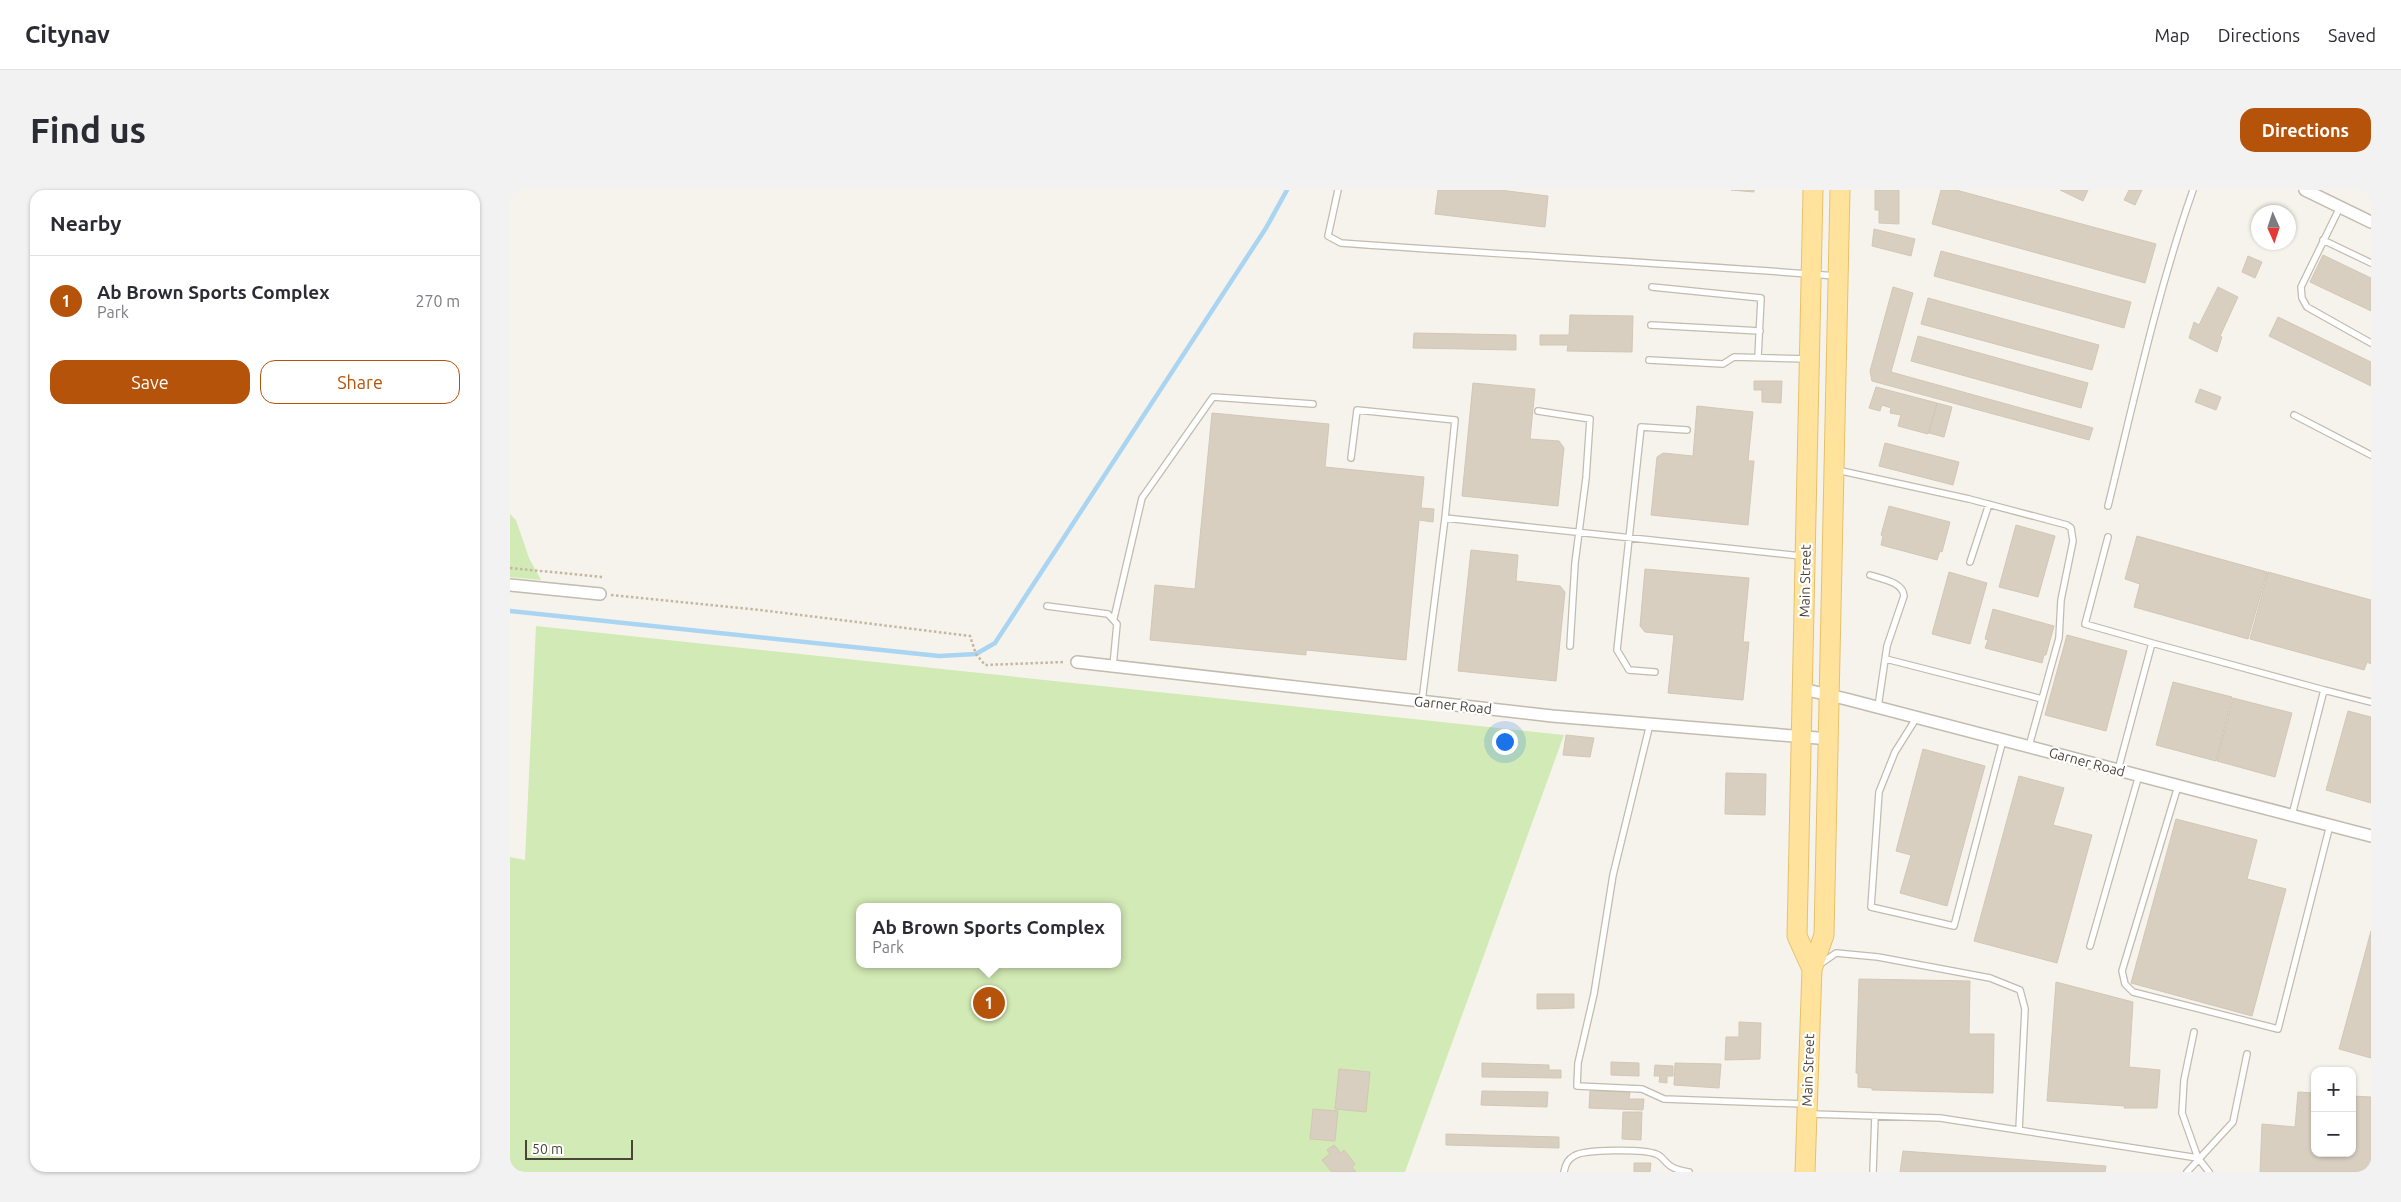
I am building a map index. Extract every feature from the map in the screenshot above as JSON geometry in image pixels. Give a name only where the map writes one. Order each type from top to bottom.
[{"type":"main road","name":"Main Street","points":[[1812,969],[1797,936],[1813,190]]},
{"type":"main road","name":"Main Street","points":[[1805,1172],[1812,969],[1824,936],[1830,739],[1829,694],[1840,190]]},
{"type":"street","points":[[2305,190],[2371,222]]},
{"type":"street","points":[[510,585],[600,594]]},
{"type":"street","name":"Garner Road","points":[[1077,662],[1552,716],[1830,739]]},
{"type":"street","name":"Garner Road","points":[[1803,689],[1829,694],[2371,836]]},
{"type":"lane","points":[[1338,190],[1332,210],[1328,236],[1341,243],[1586,260],[1651,261],[1839,276]]},
{"type":"lane","points":[[2108,506],[2148,344],[2178,233],[2193,190]]},
{"type":"lane","points":[[2340,207],[2301,287],[2302,298],[2306,307],[2371,343]]},
{"type":"lane","points":[[2323,240],[2371,263]]},
{"type":"lane","points":[[1652,287],[1761,298],[1758,357]]},
{"type":"lane","points":[[1651,325],[1760,331]]},
{"type":"lane","points":[[1649,360],[1723,364],[1734,357],[1810,359]]},
{"type":"lane","points":[[1114,618],[1142,498],[1213,396],[1313,404]]},
{"type":"lane","points":[[1351,458],[1357,410],[1455,420],[1422,701]]},
{"type":"lane","points":[[1538,411],[1590,418],[1580,532],[1575,563],[1570,646]]},
{"type":"lane","points":[[2294,415],[2371,455]]},
{"type":"lane","points":[[1655,672],[1629,670],[1617,650],[1641,427],[1687,430]]},
{"type":"lane","points":[[1834,469],[1989,504],[2067,525],[2073,534],[2061,600],[2060,632],[2029,746]]},
{"type":"lane","points":[[1970,562],[1989,504]]},
{"type":"lane","points":[[1445,518],[1806,556]]},
{"type":"lane","points":[[2108,537],[2085,624],[2371,702]]},
{"type":"lane","points":[[1870,575],[1901,586],[1904,591],[1887,646],[1878,707]]},
{"type":"lane","points":[[1047,606],[1108,614],[1114,618],[1117,624],[1113,666]]},
{"type":"lane","points":[[2118,770],[2152,643]]},
{"type":"lane","points":[[1886,659],[2042,699]]},
{"type":"lane","points":[[2292,815],[2324,690]]},
{"type":"lane","points":[[1916,717],[1895,752],[1879,792],[1871,907],[1954,926],[2003,740]]},
{"type":"lane","points":[[1650,724],[1613,875],[1594,994],[1578,1063],[1577,1086],[1642,1089],[1664,1099],[1875,1116],[1940,1118],[2198,1158]]},
{"type":"lane","points":[[2090,946],[2139,775]]},
{"type":"lane","points":[[2178,786],[2122,971],[2125,984],[2133,992],[2278,1028],[2330,825]]},
{"type":"lane","points":[[1812,969],[1836,953],[1878,957],[1990,978],[2020,990],[2025,1009],[2019,1130]]},
{"type":"lane","points":[[2194,1032],[2184,1080],[2182,1112],[2198,1158],[2209,1172]]},
{"type":"lane","points":[[2187,1172],[2233,1122],[2247,1054]]},
{"type":"lane","points":[[1873,1172],[1875,1116]]},
{"type":"lane","points":[[1564,1172],[1565,1166],[1574,1155],[1595,1152],[1648,1151],[1659,1154],[1674,1168],[1689,1172]]},
{"type":"path","points":[[510,568],[603,577]]},
{"type":"path","points":[[600,594],[760,610],[970,636],[976,654],[985,665],[1077,662]]},
{"type":"green space","points":[[510,514],[516,520],[529,558],[541,580],[510,577]]},
{"type":"green space","points":[[536,626],[1564,735],[1405,1172],[510,1172],[510,857],[525,860]]},
{"type":"building","points":[[1438,190],[1500,190],[1548,196],[1545,227],[1435,214]]},
{"type":"building","points":[[1731,190],[1754,190],[1754,192]]},
{"type":"building","points":[[1875,190],[1899,190],[1899,224],[1879,223],[1879,210],[1875,210]]},
{"type":"building","points":[[1941,190],[1956,190],[2156,244],[2145,283],[1932,224]]},
{"type":"building","points":[[2060,190],[2088,190],[2083,201]]},
{"type":"building","points":[[2129,190],[2142,190],[2135,205],[2124,200]]},
{"type":"building","points":[[1874,229],[1915,239],[1911,256],[1872,246]]},
{"type":"building","points":[[1941,251],[2131,302],[2124,328],[1934,276]]},
{"type":"building","points":[[2323,255],[2371,278],[2371,311],[2310,282]]},
{"type":"building","points":[[2248,256],[2262,262],[2255,278],[2242,272]]},
{"type":"building","points":[[1893,287],[1913,293],[1891,372],[2093,428],[2089,440],[1872,381],[1870,371]]},
{"type":"building","points":[[2218,287],[2238,297],[2220,336],[2222,337],[2217,352],[2189,338],[2194,322],[2199,325]]},
{"type":"building","points":[[1928,298],[2099,345],[2092,370],[1921,324]]},
{"type":"building","points":[[1570,315],[1633,316],[1632,352],[1567,351],[1568,345],[1540,345],[1540,335],[1569,335]]},
{"type":"building","points":[[2278,317],[2371,362],[2371,386],[2269,336]]},
{"type":"building","points":[[1414,333],[1516,335],[1516,350],[1413,348]]},
{"type":"building","points":[[1918,336],[2088,383],[2081,408],[1911,361]]},
{"type":"building","points":[[1754,381],[1782,381],[1781,403],[1762,402],[1762,390],[1754,390]]},
{"type":"building","points":[[1473,383],[1535,389],[1530,439],[1559,441],[1564,448],[1558,506],[1462,496]]},
{"type":"building","points":[[1876,387],[1937,403],[1928,434],[1898,426],[1901,415],[1890,413],[1891,408],[1882,405],[1880,411],[1869,408]]},
{"type":"building","points":[[2200,389],[2221,397],[2216,410],[2195,402]]},
{"type":"building","points":[[1937,403],[1952,407],[1944,437],[1929,433]]},
{"type":"building","points":[[1697,406],[1753,412],[1748,461],[1754,461],[1748,525],[1651,515],[1657,457],[1663,453],[1693,456]]},
{"type":"building","points":[[1212,413],[1329,424],[1325,467],[1424,477],[1421,508],[1434,509],[1433,522],[1419,520],[1406,660],[1306,650],[1306,655],[1150,640],[1155,585],[1195,589]]},
{"type":"building","points":[[1885,443],[1959,462],[1953,485],[1879,466]]},
{"type":"building","points":[[1889,506],[1950,522],[1942,552],[1940,551],[1937,560],[1881,545],[1883,536],[1881,535]]},
{"type":"building","points":[[2016,525],[2055,536],[2038,597],[1999,587]]},
{"type":"building","points":[[2137,536],[2267,572],[2248,639],[2134,607],[2140,584],[2125,579]]},
{"type":"building","points":[[1471,550],[1518,555],[1516,581],[1560,586],[1565,592],[1556,681],[1458,671]]},
{"type":"building","points":[[1645,569],[1749,578],[1743,642],[1749,642],[1743,700],[1668,693],[1674,635],[1645,632],[1640,626]]},
{"type":"building","points":[[1949,572],[1987,583],[1970,644],[1932,634]]},
{"type":"building","points":[[2268,572],[2371,600],[2371,664],[2367,662],[2364,670],[2250,639]]},
{"type":"building","points":[[1993,609],[2054,626],[2042,663],[1985,648],[1988,640],[1985,639]]},
{"type":"building","points":[[2067,635],[2127,651],[2106,731],[2045,715]]},
{"type":"building","points":[[2173,682],[2232,697],[2216,761],[2156,745]]},
{"type":"building","points":[[2233,698],[2292,713],[2275,777],[2217,761]]},
{"type":"building","points":[[2348,711],[2371,717],[2371,803],[2326,790]]},
{"type":"building","points":[[1566,735],[1594,738],[1590,757],[1563,755]]},
{"type":"building","points":[[1923,749],[1985,766],[1947,906],[1900,893],[1911,855],[1896,851]]},
{"type":"building","points":[[1726,773],[1766,774],[1765,815],[1725,814]]},
{"type":"building","points":[[2019,776],[2064,788],[2053,825],[2092,835],[2057,963],[1974,941]]},
{"type":"building","points":[[2176,819],[2257,840],[2247,879],[2286,889],[2252,1016],[2131,983]]},
{"type":"building","points":[[2371,931],[2371,1058],[2339,1049]]},
{"type":"building","points":[[1859,979],[1970,981],[1969,1034],[1994,1034],[1993,1093],[1872,1090],[1872,1088],[1858,1087],[1858,1073],[1856,1073]]},
{"type":"building","points":[[2056,982],[2133,1002],[2129,1067],[2160,1070],[2157,1108],[2124,1108],[2125,1106],[2047,1101]]},
{"type":"building","points":[[1537,994],[1574,994],[1574,1008],[1537,1009]]},
{"type":"building","points":[[1739,1022],[1761,1023],[1760,1059],[1725,1060],[1726,1037],[1739,1037]]},
{"type":"building","points":[[1611,1062],[1639,1063],[1639,1076],[1611,1075]]},
{"type":"building","points":[[1482,1063],[1549,1065],[1549,1070],[1561,1070],[1561,1078],[1482,1077]]},
{"type":"building","points":[[1675,1063],[1721,1064],[1719,1088],[1674,1085]]},
{"type":"building","points":[[1655,1065],[1673,1066],[1673,1076],[1667,1076],[1667,1083],[1659,1082],[1660,1076],[1654,1076]]},
{"type":"building","points":[[1339,1069],[1370,1072],[1366,1112],[1335,1109]]},
{"type":"building","points":[[1482,1091],[1548,1092],[1547,1107],[1481,1105]]},
{"type":"building","points":[[1590,1091],[1630,1092],[1629,1099],[1644,1099],[1643,1110],[1589,1108]]},
{"type":"building","points":[[2298,1092],[2311,1093],[2311,1157],[2356,1157],[2356,1096],[2371,1097],[2371,1172],[2260,1172],[2262,1124],[2295,1127]]},
{"type":"building","points":[[1313,1109],[1338,1111],[1335,1141],[1310,1139]]},
{"type":"building","points":[[1623,1112],[1642,1112],[1641,1140],[1622,1139]]},
{"type":"building","points":[[1446,1134],[1559,1137],[1559,1148],[1446,1145]]},
{"type":"building","points":[[1334,1145],[1341,1153],[1344,1150],[1355,1164],[1352,1167],[1356,1172],[1332,1172],[1322,1160],[1330,1154],[1327,1150]]},
{"type":"building","points":[[1903,1151],[2106,1166],[2105,1172],[1900,1172]]},
{"type":"building","points":[[1634,1163],[1651,1163],[1650,1172],[1634,1172]]},
{"type":"waterway","points":[[510,611],[939,656],[976,654],[995,643],[1266,228],[1287,190]]},
{"type":"place","name":"Ab Brown Sports Complex","points":[[989,1003]]}]
